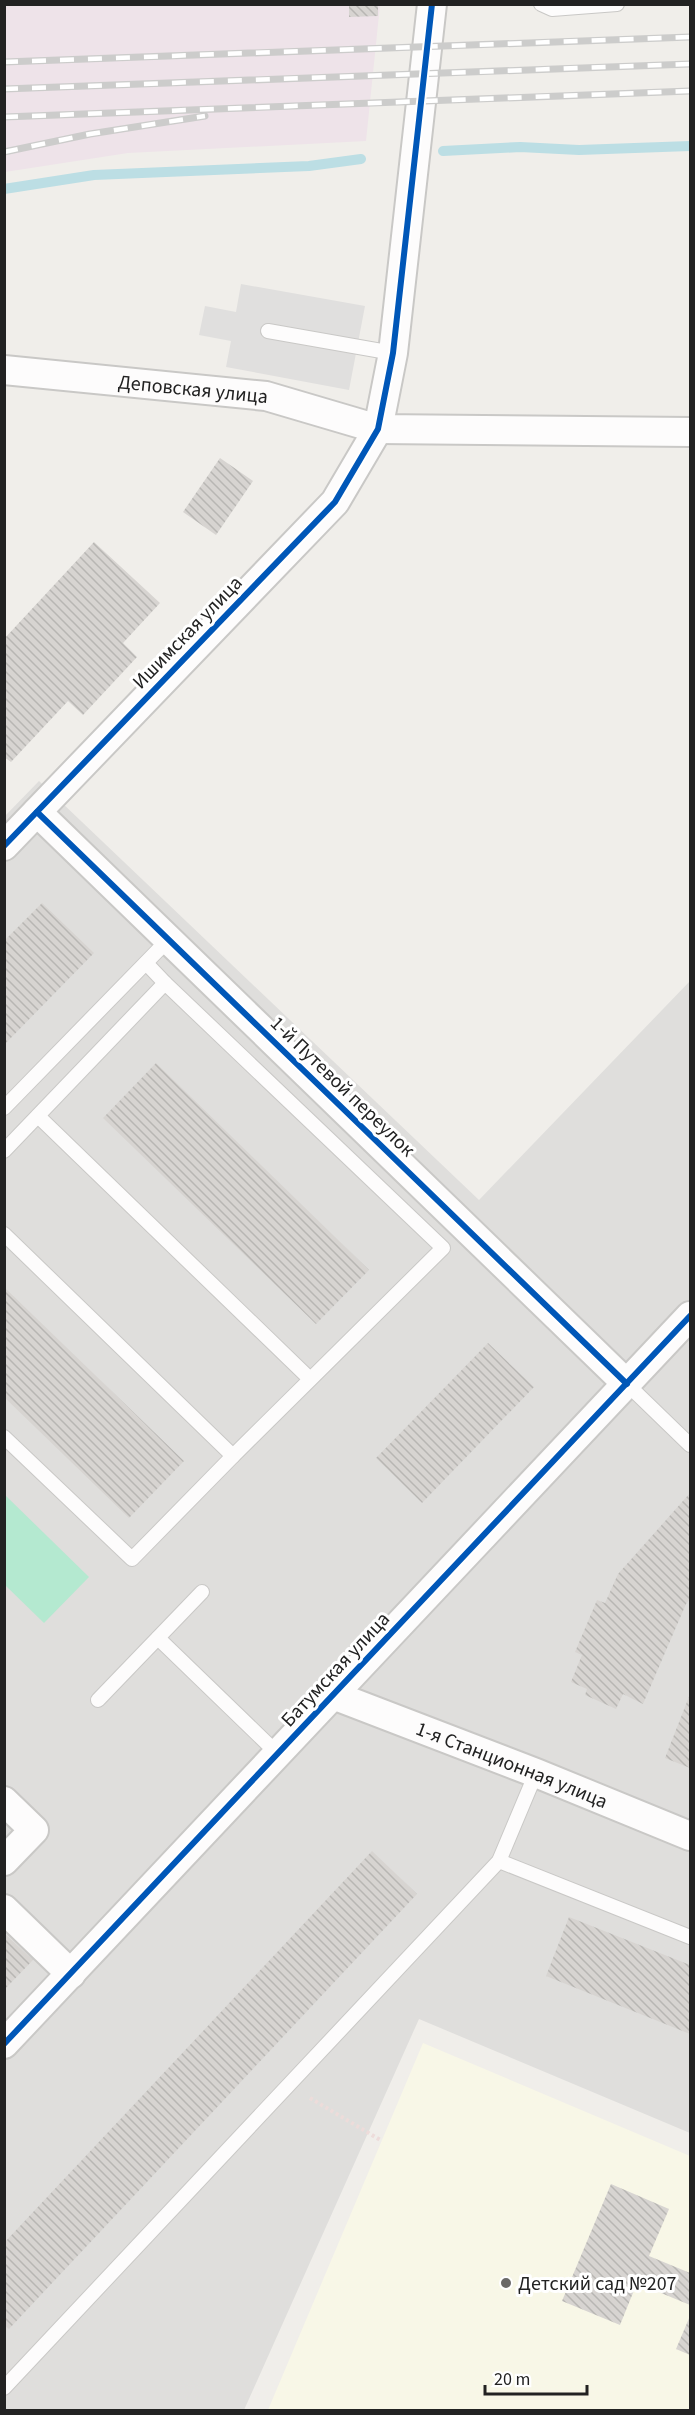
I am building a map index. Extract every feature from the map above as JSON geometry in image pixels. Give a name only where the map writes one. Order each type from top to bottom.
[{"type":"street","name":"Ишимская улица","points":[[4,846],[335,502],[378,429],[393,353],[432,4]]},
{"type":"street","name":"Деповская улица","points":[[4,370],[266,396],[378,429],[690,432]]},
{"type":"street","name":"1-й Путевой переулок","points":[[37,812],[627,1384]]},
{"type":"street","name":"Батумская улица","points":[[4,2044],[690,1316]]},
{"type":"street","name":"1-я Станционная улица","points":[[333,1695],[536,1773],[690,1836]]},
{"type":"street","points":[[4,1801],[34,1830],[4,1861]]},
{"type":"street","points":[[4,1909],[71,1974]]},
{"type":"lane","points":[[540,4],[552,9],[617,4]]},
{"type":"lane","points":[[268,331],[393,353]]},
{"type":"lane","points":[[4,1108],[168,940]]},
{"type":"lane","points":[[4,1437],[132,1559],[233,1455],[443,1248],[146,963]]},
{"type":"lane","points":[[4,1151],[165,983]]},
{"type":"lane","points":[[38,1116],[310,1379]]},
{"type":"lane","points":[[4,1234],[233,1455]]},
{"type":"lane","points":[[627,1384],[690,1445]]},
{"type":"lane","points":[[98,1700],[202,1592]]},
{"type":"lane","points":[[158,1638],[278,1754]]},
{"type":"lane","points":[[4,2388],[499,1861],[536,1773]]},
{"type":"lane","points":[[499,1861],[690,1937]]},
{"type":"path","points":[[289,2085],[382,2140]]},
{"type":"shaded area","points":[[5,5],[380,5],[366,141],[128,153],[5,172]]},
{"type":"shaded area","points":[[241,284],[365,306],[349,390],[226,367],[231,341],[199,335],[205,306],[236,312]]},
{"type":"shaded area","points":[[39,781],[479,1200],[690,981],[690,2133],[419,2019],[244,2410],[5,2410],[4,817]]},
{"type":"shaded area","name":"Детский сад №207","points":[[423,2043],[690,2156],[690,2410],[268,2410]]},
{"type":"green space","points":[[5,1495],[89,1577],[44,1623],[5,1585]]},
{"type":"building","points":[[349,4],[378,4],[378,16],[349,17]]},
{"type":"building","points":[[220,458],[253,481],[216,535],[183,512]]},
{"type":"building","points":[[94,542],[160,603],[123,643],[137,657],[83,715],[68,701],[11,762],[4,757],[4,639]]},
{"type":"building","points":[[42,903],[94,953],[4,1045],[4,941]]},
{"type":"building","points":[[156,1063],[369,1270],[316,1324],[103,1118]]},
{"type":"building","points":[[4,1287],[184,1461],[129,1518],[4,1397]]},
{"type":"building","points":[[488,1343],[534,1387],[422,1503],[376,1458]]},
{"type":"building","points":[[690,1493],[690,1599],[643,1704],[623,1694],[616,1709],[585,1695],[587,1689],[571,1682],[582,1655],[575,1652],[597,1600],[605,1603],[618,1574]]},
{"type":"building","points":[[690,1694],[690,1768],[665,1758]]},
{"type":"building","points":[[372,1851],[417,1894],[9,2329],[4,2325],[4,2243]]},
{"type":"building","points":[[569,1917],[690,1965],[690,2034],[546,1976]]},
{"type":"building","points":[[4,1933],[33,1960],[4,1990]]},
{"type":"building","points":[[611,2184],[669,2209],[649,2256],[690,2273],[690,2305],[637,2283],[620,2325],[562,2301]]},
{"type":"building","points":[[690,2316],[690,2355],[676,2349]]},
{"type":"waterway","points":[[443,151],[520,147],[579,150],[690,146]]},
{"type":"waterway","points":[[4,189],[94,175],[309,166],[361,159]]},
{"type":"railway","points":[[4,62],[690,37]]},
{"type":"railway","points":[[4,89],[690,64]]},
{"type":"railway","points":[[4,117],[690,91]]},
{"type":"railway","points":[[4,152],[90,134],[205,116]]},
{"type":"cycle path","points":[[4,846],[335,502],[378,429],[393,353],[432,4]]},
{"type":"cycle path","points":[[37,812],[627,1384]]},
{"type":"cycle path","points":[[4,2044],[690,1316]]},
{"type":"place","name":"Детский сад №207","points":[[506,2283]]}]
